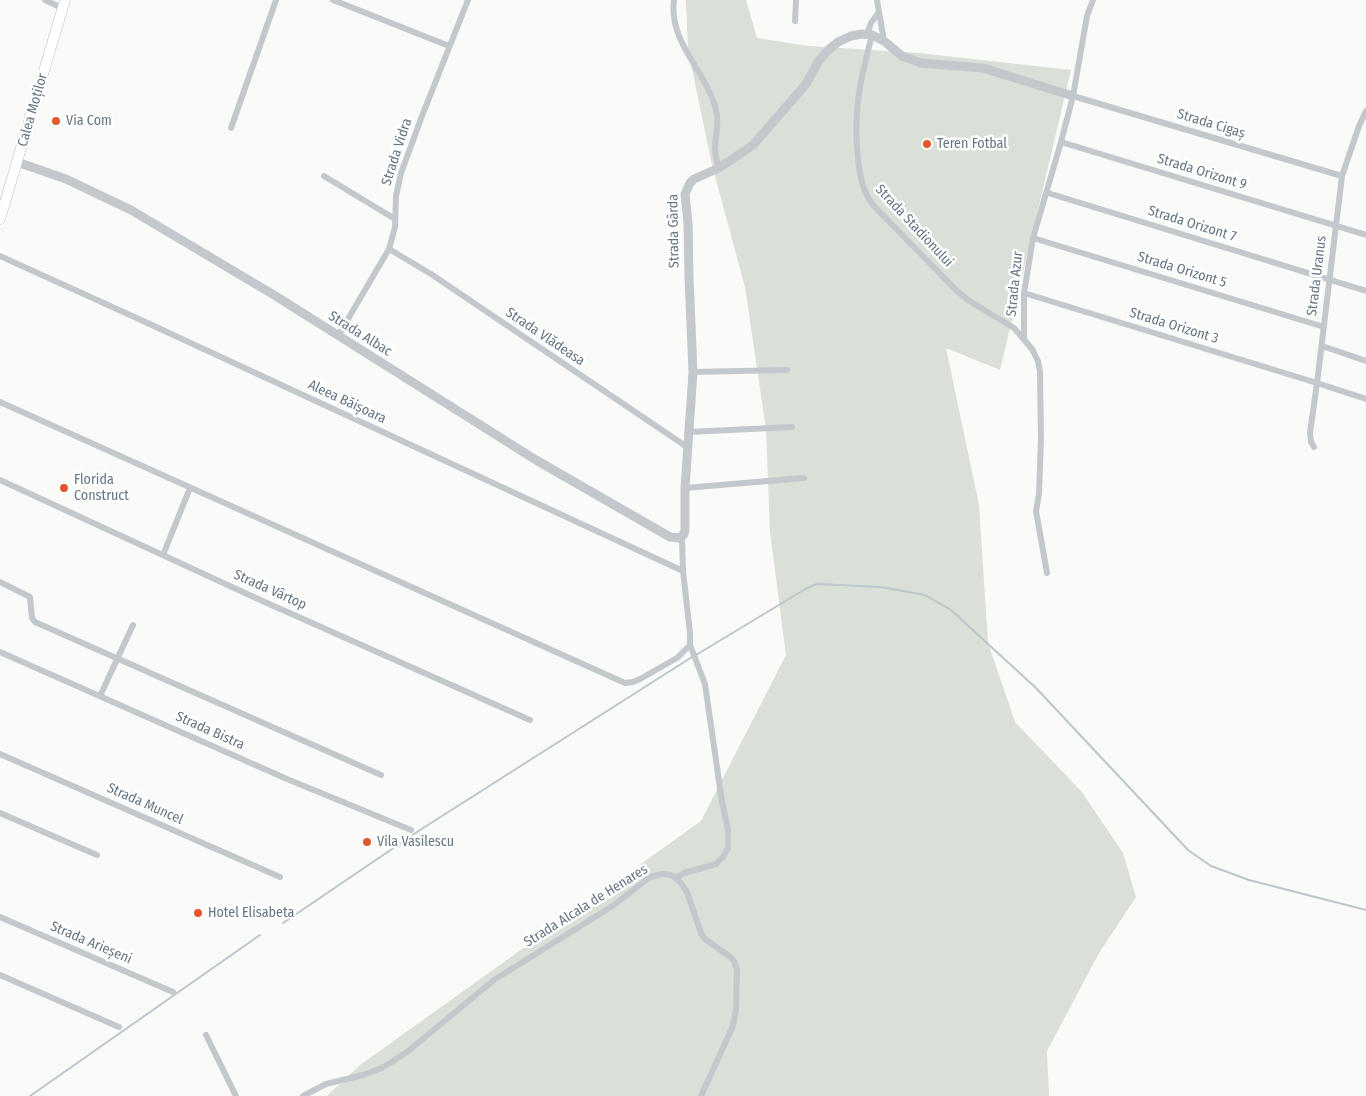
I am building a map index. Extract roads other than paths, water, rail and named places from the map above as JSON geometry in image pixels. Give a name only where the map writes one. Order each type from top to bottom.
[{"type":"main road","name":"Calea Moților","points":[[0,219],[64,4]]},
{"type":"street","points":[[45,0],[64,4]]},
{"type":"street","points":[[231,128],[276,0]]},
{"type":"street","points":[[333,0],[449,46]]},
{"type":"street","name":"Strada Vidra","points":[[338,336],[389,248],[393,235],[396,196],[401,173],[468,0]]},
{"type":"street","points":[[674,0],[672,9],[679,38],[704,81],[717,112],[718,125],[715,152],[718,168]]},
{"type":"street","points":[[795,21],[796,0]]},
{"type":"street","points":[[877,0],[884,41]]},
{"type":"street","name":"Strada Azur","points":[[1024,338],[1026,275],[1034,238],[1048,193],[1073,96],[1087,16],[1093,0]]},
{"type":"street","name":"Strada Stadionului","points":[[879,12],[871,23],[857,102],[855,132],[864,190],[873,205],[956,290],[968,300],[1014,328],[1024,338]]},
{"type":"street","points":[[869,35],[884,41],[902,56],[921,63],[983,68],[1073,96]]},
{"type":"street","name":"Strada Gârda","points":[[676,878],[684,873],[716,864],[728,848],[728,829],[722,802],[705,684],[691,648],[683,571],[682,537],[685,530],[687,447],[693,372],[688,224],[685,194],[687,187],[694,179],[718,168],[753,145],[806,84],[818,62],[827,51],[838,42],[851,36],[869,35]]},
{"type":"street","name":"Strada Cigaș","points":[[1073,96],[1342,176]]},
{"type":"street","name":"Strada Uranus","points":[[1314,446],[1311,442],[1310,433],[1342,176],[1366,111]]},
{"type":"street","name":"Strada Orizont 9","points":[[1061,142],[1366,236]]},
{"type":"street","name":"Strada Albac","points":[[17,162],[66,179],[131,210],[209,255],[536,460],[670,536],[674,538],[682,537]]},
{"type":"street","points":[[324,176],[395,219]]},
{"type":"street","name":"Strada Orizont 7","points":[[1048,193],[1366,290]]},
{"type":"street","name":"Strada Orizont 5","points":[[1034,238],[1324,327]]},
{"type":"street","name":"Strada Vlădeasa","points":[[389,248],[431,274],[687,447]]},
{"type":"street","name":"Aleea Băișoara","points":[[0,256],[683,571]]},
{"type":"street","name":"Strada Orizont 3","points":[[1024,293],[1366,399]]},
{"type":"street","points":[[1024,338],[1038,361],[1040,372],[1041,439],[1039,494],[1036,511],[1047,573]]},
{"type":"street","points":[[1322,346],[1366,361]]},
{"type":"street","points":[[693,372],[787,370]]},
{"type":"street","points":[[0,402],[625,683],[633,682],[647,675],[691,648]]},
{"type":"street","points":[[688,432],[792,427]]},
{"type":"street","points":[[685,488],[804,478]]},
{"type":"street","name":"Strada Vârtop","points":[[0,480],[530,720]]},
{"type":"street","points":[[162,555],[190,488]]},
{"type":"street","points":[[0,582],[30,597],[32,618],[35,622],[381,775]]},
{"type":"street","points":[[100,696],[133,625]]},
{"type":"street","name":"Strada Bistra","points":[[0,652],[287,779],[411,830]]},
{"type":"street","name":"Strada Muncel","points":[[0,754],[280,877]]},
{"type":"street","points":[[0,813],[98,855]]},
{"type":"street","name":"Strada Alcala de Henares","points":[[303,1096],[326,1084],[363,1075],[382,1068],[407,1052],[494,980],[614,905],[650,877],[662,874],[671,875],[676,878]]},
{"type":"street","points":[[676,878],[687,892],[701,933],[705,939],[729,956],[734,961],[737,969],[736,1010],[733,1026],[701,1096]]},
{"type":"street","name":"Strada Arieșeni","points":[[0,917],[173,992]]},
{"type":"street","points":[[0,975],[119,1026]]},
{"type":"street","points":[[206,1035],[236,1096]]},
{"type":"waterway","points":[[696,655],[807,588],[817,584],[881,587],[925,595],[951,610],[1036,688],[1188,850],[1211,866],[1249,880],[1366,910]]},
{"type":"waterway","points":[[283,923],[420,830],[692,657]]},
{"type":"waterway","points":[[30,1096],[260,935]]},
{"type":"place","name":"Via Com","points":[[56,121]]},
{"type":"place","name":"Teren Fotbal","points":[[927,144]]},
{"type":"place","name":"Florida Construct","points":[[64,488]]},
{"type":"place","name":"Vila Vasilescu","points":[[367,842]]},
{"type":"place","name":"Hotel Elisabeta","points":[[198,913]]}]
